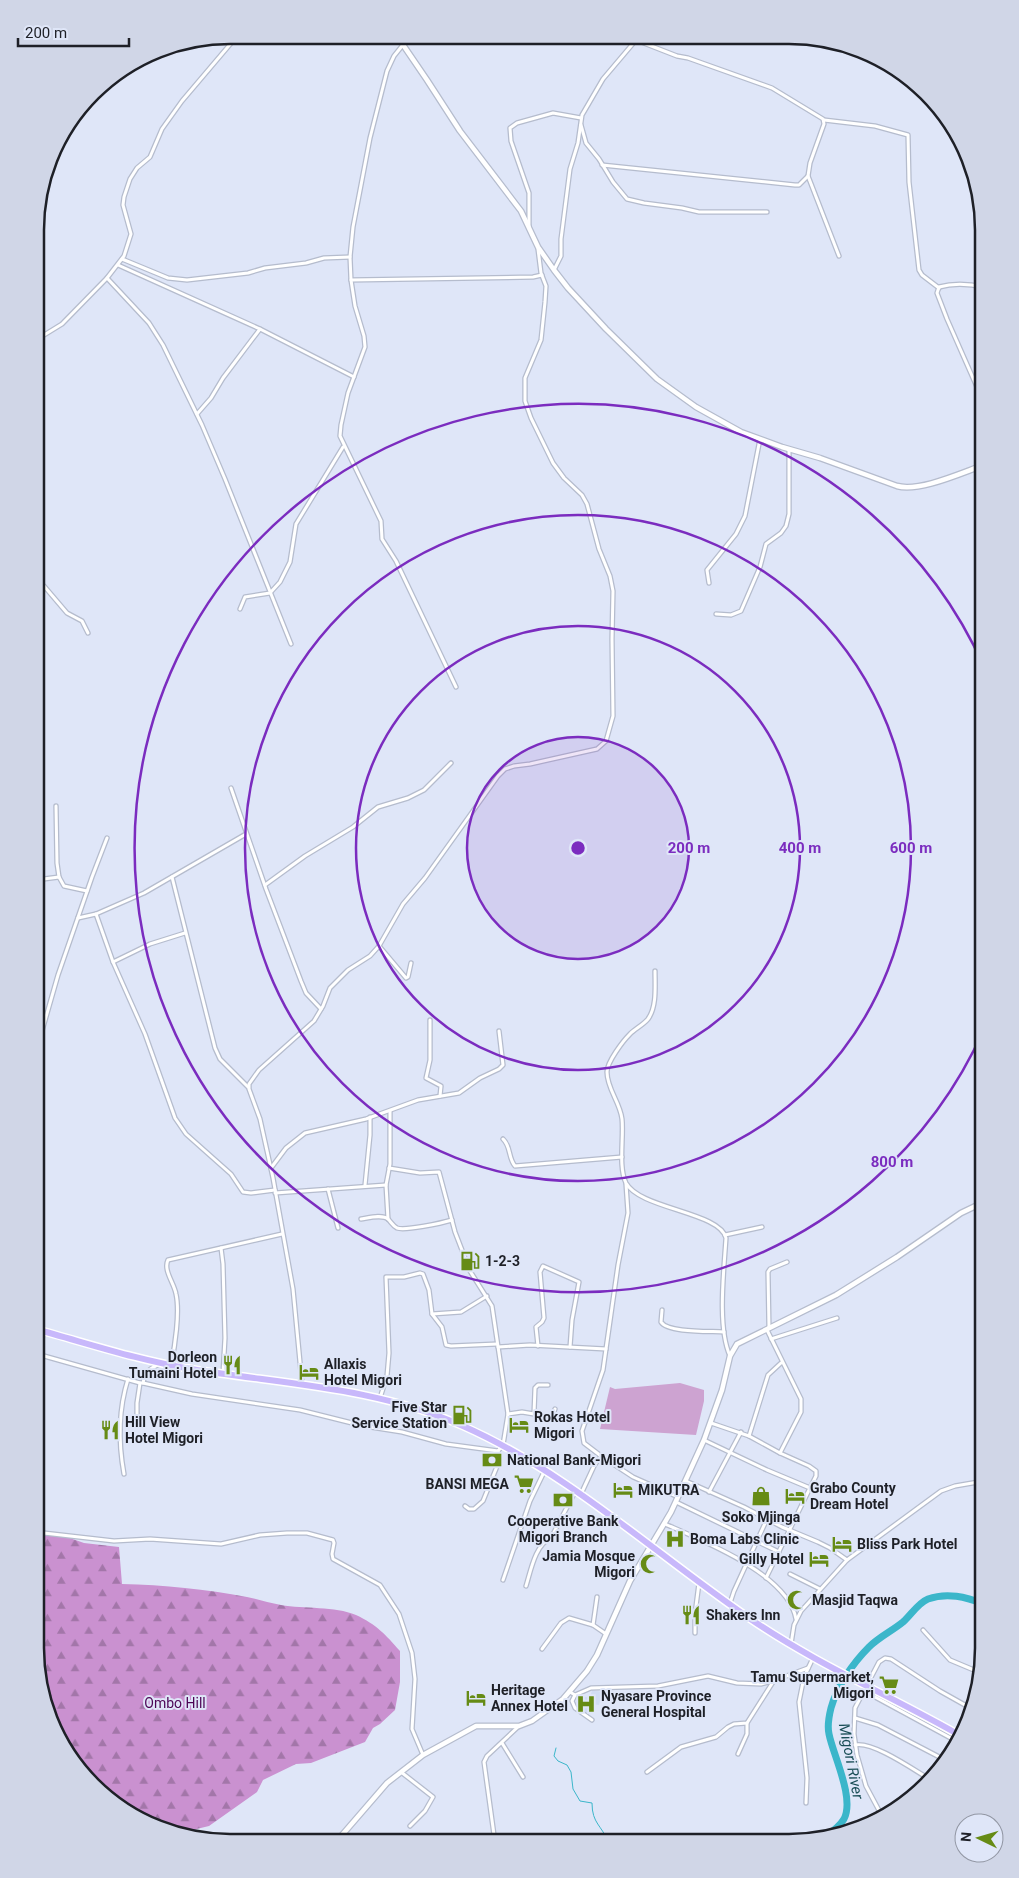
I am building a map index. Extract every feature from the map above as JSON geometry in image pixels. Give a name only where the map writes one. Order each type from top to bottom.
[{"type":"highway","points":[[44,1332],[161,1364],[302,1383],[380,1398],[444,1419],[545,1469],[730,1604],[812,1658],[856,1680],[866,1689],[954,1733]]},
{"type":"street","points":[[44,335],[62,324],[107,278],[122,259],[127,249],[130,234],[123,205],[130,179],[137,168],[150,157],[162,129],[182,101],[230,44]]},
{"type":"street","points":[[554,270],[561,256],[561,239],[570,169],[578,143],[581,120],[588,103],[603,79],[633,44]]},
{"type":"street","points":[[647,44],[772,88],[824,120],[875,126],[908,134],[909,182],[919,270],[922,276],[939,288]]},
{"type":"street","points":[[456,687],[396,561],[382,539],[381,521],[340,436],[340,425],[348,393],[364,352],[365,342],[355,306],[351,280],[350,257],[353,227],[373,125],[387,71],[394,56],[402,46],[460,131],[507,191],[529,227],[538,247],[554,270],[606,329],[657,379],[709,414],[741,432],[902,488],[923,485],[975,468]]},
{"type":"street","points":[[529,227],[529,193],[511,141],[510,128],[517,123],[553,113],[581,120]]},
{"type":"street","points":[[581,120],[586,143],[623,196],[629,200],[700,212],[767,212]]},
{"type":"street","points":[[824,120],[810,163],[808,176],[839,256]]},
{"type":"street","points":[[602,165],[795,185],[799,185],[808,176]]},
{"type":"street","points":[[248,1087],[259,1070],[311,1024],[321,1009],[330,988],[348,970],[370,956],[379,946],[409,896],[420,884],[498,776],[514,766],[594,751],[604,744],[612,724],[614,700],[613,591],[610,576],[599,548],[587,504],[582,495],[564,478],[553,464],[524,401],[525,378],[539,346],[542,332],[546,288],[538,247]]},
{"type":"street","points":[[122,259],[168,278],[187,280],[245,273],[332,257],[350,257]]},
{"type":"street","points":[[118,265],[260,329],[354,377]]},
{"type":"street","points":[[351,280],[533,277],[542,275]]},
{"type":"street","points":[[107,278],[154,329],[197,414],[291,644]]},
{"type":"street","points":[[975,286],[945,285],[939,288],[937,293],[975,383]]},
{"type":"street","points":[[197,414],[211,398],[223,378],[260,329]]},
{"type":"street","points":[[709,583],[707,570],[736,534],[745,516],[760,439]]},
{"type":"street","points":[[240,609],[245,597],[270,592],[280,582],[290,562],[296,524],[344,446]]},
{"type":"street","points":[[716,614],[731,615],[740,613],[760,567],[761,555],[766,544],[781,533],[786,526],[789,514],[789,450]]},
{"type":"street","points":[[44,587],[67,613],[82,621],[88,632]]},
{"type":"street","points":[[265,886],[305,856],[353,827],[378,807],[408,798],[424,790],[451,763]]},
{"type":"street","points":[[231,788],[246,834],[304,988],[321,1009]]},
{"type":"street","points":[[56,806],[57,863],[60,877],[64,886],[87,891]]},
{"type":"street","points":[[78,918],[96,914],[172,878],[246,834]]},
{"type":"street","points":[[44,1024],[56,981],[87,891],[108,838]]},
{"type":"street","points":[[44,879],[60,877]]},
{"type":"street","points":[[172,878],[217,1053],[230,1070],[248,1087],[260,1119],[293,1289],[302,1383]]},
{"type":"street","points":[[96,914],[113,962],[145,1034],[173,1112],[183,1130],[231,1174],[243,1192],[275,1192],[386,1185]]},
{"type":"street","points":[[113,962],[150,944],[185,933]]},
{"type":"street","points":[[379,946],[406,978],[408,977],[411,963]]},
{"type":"street","points":[[655,971],[654,999],[649,1016],[627,1037],[612,1058],[607,1070],[608,1080],[620,1108],[623,1138],[622,1157],[628,1213],[602,1377],[582,1431],[584,1443],[633,1477],[779,1552]]},
{"type":"street","points":[[430,1020],[430,1060],[426,1078],[441,1086],[440,1096]]},
{"type":"street","points":[[271,1169],[286,1148],[301,1135],[370,1118],[418,1100],[458,1094],[480,1078],[502,1067],[504,1062],[499,1031]]},
{"type":"street","points":[[388,1219],[386,1185],[389,1168],[390,1110]]},
{"type":"street","points":[[365,1185],[370,1118]]},
{"type":"street","points":[[503,1139],[507,1144],[512,1163],[515,1166],[622,1157]]},
{"type":"street","points":[[389,1168],[423,1173],[438,1172],[470,1271],[492,1306],[508,1414],[500,1459],[483,1501],[474,1509],[469,1509],[465,1506]]},
{"type":"street","points":[[625,1182],[635,1191],[652,1201],[712,1223],[722,1230],[725,1235],[724,1332],[725,1344],[730,1356]]},
{"type":"street","points":[[328,1189],[338,1228]]},
{"type":"street","points":[[592,1720],[575,1708],[572,1694],[591,1666],[634,1574],[665,1524],[686,1481],[711,1422],[730,1356],[740,1341],[836,1295],[960,1213],[975,1206]]},
{"type":"street","points":[[361,1219],[383,1217],[388,1219],[394,1226],[400,1228],[452,1220]]},
{"type":"street","points":[[725,1235],[762,1227]]},
{"type":"street","points":[[171,1365],[175,1338],[177,1298],[166,1262],[171,1258],[282,1234]]},
{"type":"street","points":[[222,1248],[225,1338],[222,1373]]},
{"type":"street","points":[[780,1453],[802,1409],[801,1399],[781,1362],[768,1329],[768,1272],[770,1268],[787,1262]]},
{"type":"street","points":[[538,1346],[536,1327],[544,1318],[540,1272],[543,1266],[579,1282],[572,1320],[570,1347]]},
{"type":"street","points":[[380,1398],[387,1376],[389,1353],[386,1277],[423,1274],[429,1290],[432,1314],[442,1327],[445,1342],[448,1346],[538,1346],[606,1349]]},
{"type":"street","points":[[432,1314],[461,1312],[487,1296]]},
{"type":"street","points":[[662,1310],[661,1322],[666,1327],[724,1332]]},
{"type":"street","points":[[771,1339],[837,1318]]},
{"type":"street","points":[[44,1356],[141,1383],[192,1394],[300,1410],[358,1425],[411,1434],[452,1445],[501,1448]]},
{"type":"street","points":[[749,1436],[768,1375],[781,1362]]},
{"type":"street","points":[[138,1419],[137,1403],[141,1383],[148,1370],[161,1364]]},
{"type":"street","points":[[124,1474],[119,1424],[122,1401],[128,1379]]},
{"type":"street","points":[[534,1413],[535,1388],[538,1385],[548,1385]]},
{"type":"street","points":[[508,1414],[516,1412],[534,1413],[552,1417],[555,1409]]},
{"type":"street","points":[[711,1422],[741,1432],[814,1470],[816,1476],[766,1578]]},
{"type":"street","points":[[709,1492],[741,1432]]},
{"type":"street","points":[[704,1440],[810,1488]]},
{"type":"street","points":[[526,1586],[540,1547],[544,1541],[551,1538],[601,1456]]},
{"type":"street","points":[[503,1580],[530,1502],[545,1469]]},
{"type":"street","points":[[686,1481],[830,1548],[847,1560]]},
{"type":"street","points":[[791,1645],[796,1620],[820,1589],[847,1560],[941,1491],[975,1483]]},
{"type":"street","points":[[730,1604],[734,1591],[768,1519]]},
{"type":"street","points":[[665,1524],[748,1564],[766,1578],[790,1603],[796,1620]]},
{"type":"street","points":[[44,1533],[108,1541],[150,1539],[221,1544],[255,1536],[287,1532],[307,1533],[333,1540],[333,1559],[380,1585],[398,1614],[412,1653],[415,1679],[412,1729],[423,1755]]},
{"type":"street","points":[[790,1574],[820,1589]]},
{"type":"street","points":[[695,1633],[695,1607],[699,1582]]},
{"type":"street","points":[[592,1625],[597,1597]]},
{"type":"street","points":[[542,1649],[566,1619],[592,1625],[607,1634]]},
{"type":"street","points":[[923,1630],[950,1660],[974,1670]]},
{"type":"street","points":[[806,1803],[807,1778],[799,1702],[802,1686],[812,1658]]},
{"type":"street","points":[[879,1811],[869,1794],[860,1766],[855,1744],[855,1708],[879,1662],[887,1658],[896,1662],[966,1706]]},
{"type":"street","points":[[494,1834],[484,1764],[487,1756],[520,1726],[532,1721],[572,1694],[591,1688],[658,1686],[708,1676],[743,1684],[755,1684],[773,1681],[808,1668]]},
{"type":"street","points":[[738,1754],[747,1734],[747,1723],[768,1693],[773,1681]]},
{"type":"street","points":[[866,1689],[951,1738]]},
{"type":"street","points":[[855,1718],[878,1725],[940,1757]]},
{"type":"street","points":[[647,1772],[682,1747],[716,1737],[724,1729],[734,1724],[747,1723]]},
{"type":"street","points":[[343,1834],[378,1793],[423,1755],[476,1726],[520,1726]]},
{"type":"street","points":[[502,1743],[523,1778]]},
{"type":"street","points":[[855,1744],[879,1750],[924,1776]]},
{"type":"street","points":[[401,1772],[433,1797],[425,1811],[410,1826]]},
{"type":"shaded area","points":[[680,1383],[704,1390],[704,1401],[696,1435],[600,1429],[610,1387],[615,1389]]},
{"type":"shaded area","name":"Nyasare Province General Hospital","points":[[592,1690],[602,1692],[599,1705],[592,1704],[587,1718],[574,1710],[572,1705],[582,1696],[590,1698]]},
{"type":"green space","name":"Ombo Hill","points":[[44,1533],[64,1536],[84,1543],[119,1547],[122,1584],[169,1586],[247,1597],[281,1605],[348,1612],[370,1622],[400,1651],[400,1682],[395,1710],[373,1728],[365,1742],[311,1763],[296,1764],[263,1780],[257,1792],[209,1826],[191,1830],[182,1828],[148,1815],[127,1803],[98,1780],[82,1761],[69,1741],[54,1708],[45,1672]]},
{"type":"waterway","name":"Migori River","points":[[836,1828],[844,1819],[847,1810],[847,1800],[828,1727],[837,1691],[846,1675],[869,1647],[903,1622],[924,1601],[942,1596],[963,1597],[975,1601]]},
{"type":"waterway","points":[[556,1748],[554,1756],[558,1761],[567,1765],[571,1772],[573,1789],[580,1801],[592,1803],[595,1820],[604,1834]]},
{"type":"place","name":"1-2-3","points":[[470,1261]]},
{"type":"place","name":"Dorleon Tumaini Hotel","points":[[232,1365]]},
{"type":"place","name":"Allaxis Hotel Migori","points":[[309,1372]]},
{"type":"place","name":"Five Star Service Station","points":[[462,1415]]},
{"type":"place","name":"Rokas Hotel Migori","points":[[519,1425]]},
{"type":"place","name":"Hill View Hotel Migori","points":[[110,1430]]},
{"type":"place","name":"National Bank-Migori","points":[[492,1460]]},
{"type":"place","name":"BANSI MEGA","points":[[524,1484]]},
{"type":"place","name":"MIKUTRA","points":[[623,1490]]},
{"type":"place","name":"Soko Mjinga","points":[[761,1496]]},
{"type":"place","name":"Grabo County Dream Hotel","points":[[795,1496]]},
{"type":"place","name":"Cooperative Bank Migori Branch","points":[[563,1500]]},
{"type":"place","name":"Boma Labs Clinic","points":[[675,1539]]},
{"type":"place","name":"Bliss Park Hotel","points":[[842,1544]]},
{"type":"place","name":"Gilly Hotel","points":[[819,1559]]},
{"type":"place","name":"Jamia Mosque Migori","points":[[650,1564]]},
{"type":"place","name":"Masjid Taqwa","points":[[797,1600]]},
{"type":"place","name":"Shakers Inn","points":[[691,1615]]},
{"type":"place","name":"Tamu Supermarket, Migori","points":[[889,1685]]},
{"type":"place","name":"Heritage Annex Hotel","points":[[476,1698]]},
{"type":"place","name":"Nyasare Province General Hospital","points":[[586,1704]]}]
